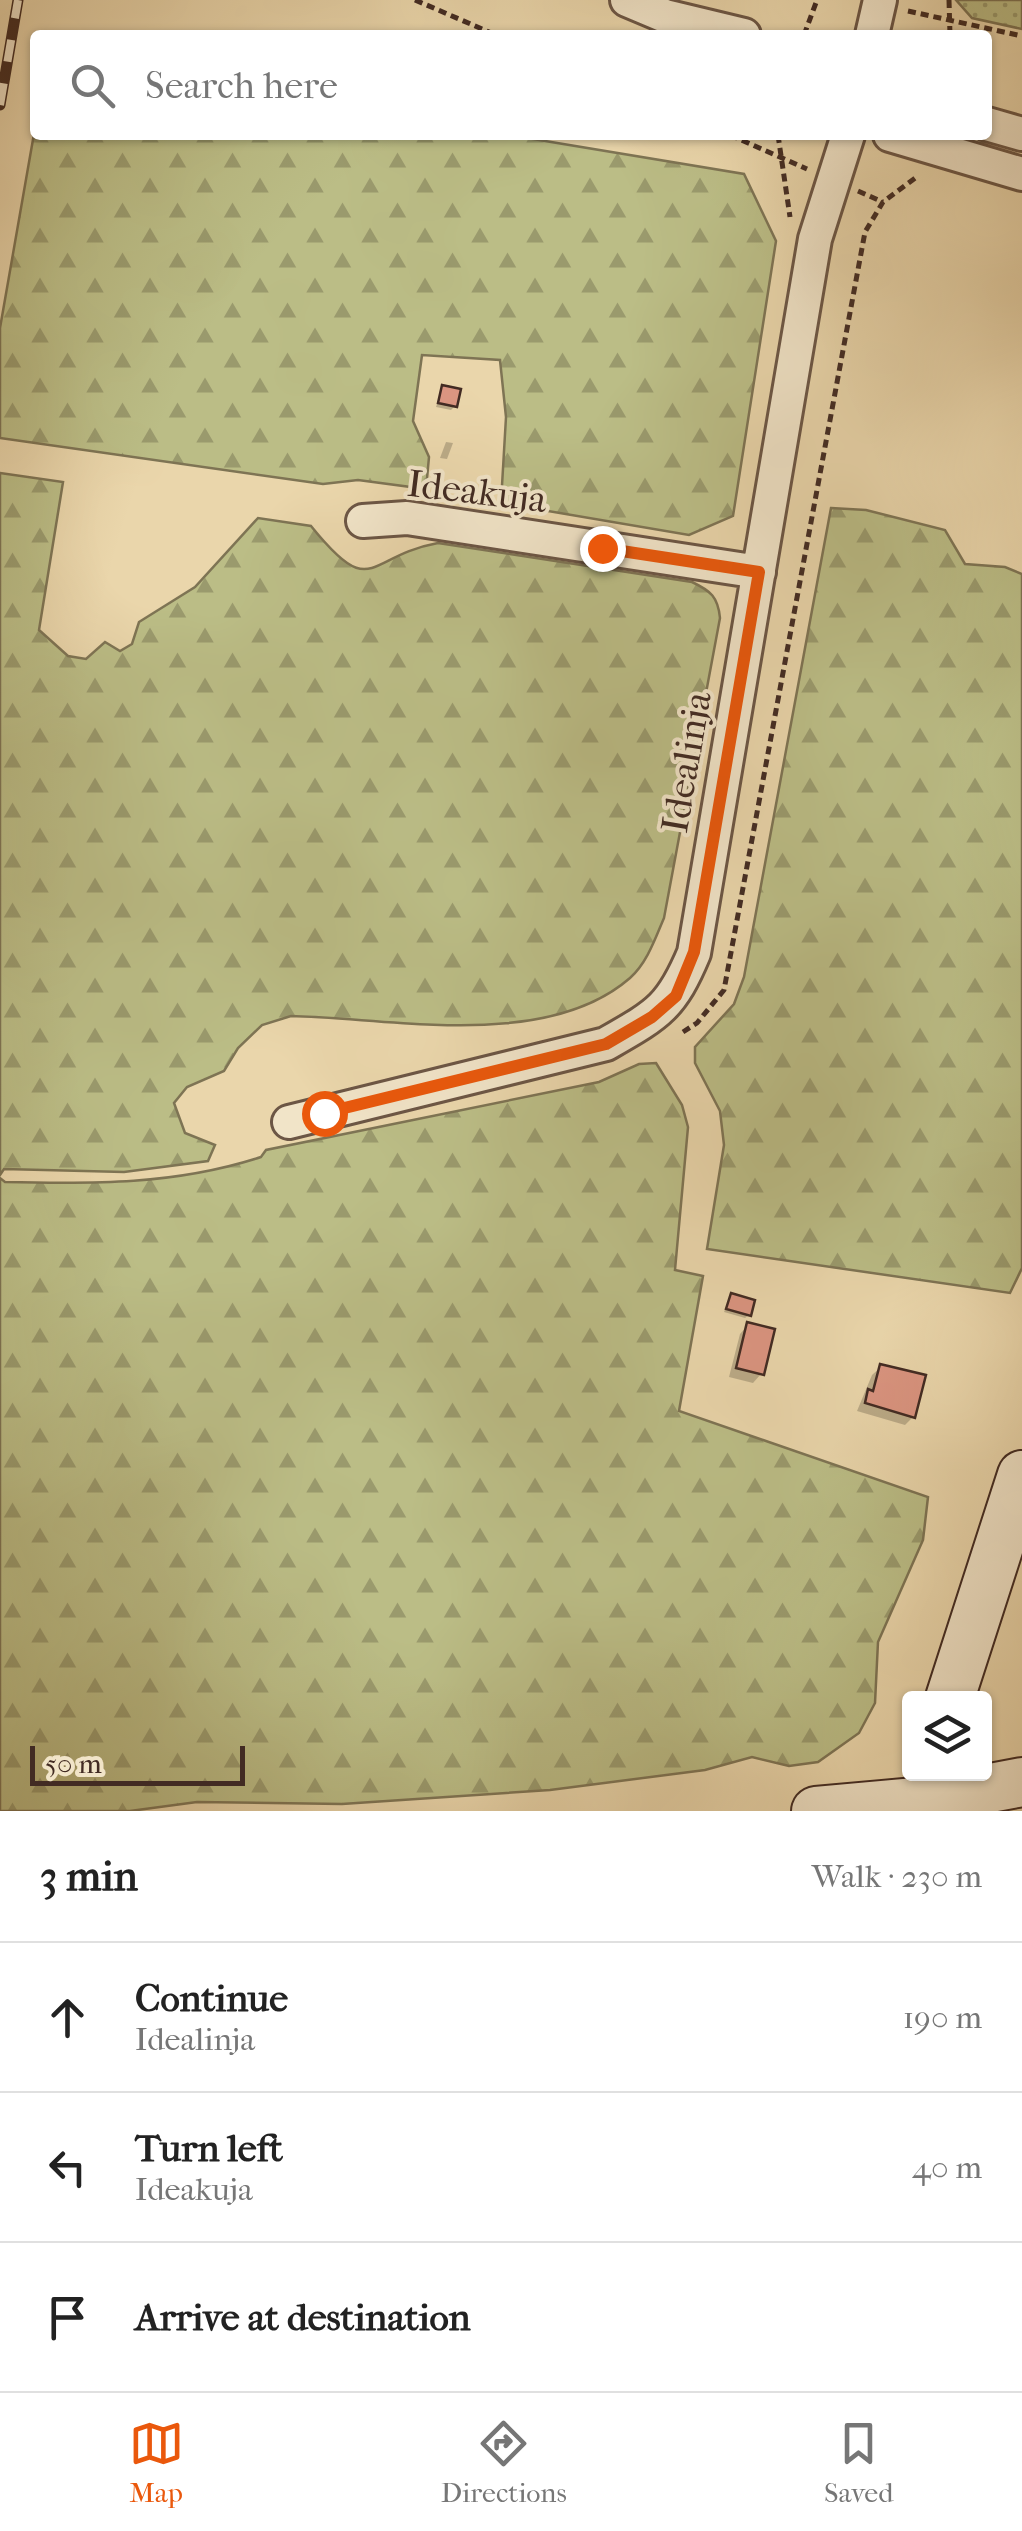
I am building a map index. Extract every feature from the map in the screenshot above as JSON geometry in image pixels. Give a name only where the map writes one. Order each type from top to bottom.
[{"type":"main road","points":[[952,1691],[1022,1475]]},
{"type":"main road","points":[[816,1811],[1022,1782]]},
{"type":"street","points":[[627,0],[689,30]]},
{"type":"street","points":[[665,16],[723,30]]},
{"type":"street","points":[[992,125],[1022,134]]},
{"type":"street","name":"Idealinja","points":[[289,1122],[606,1044],[652,1017],[676,996],[694,952],[814,240],[846,140]]},
{"type":"street","points":[[906,140],[1022,174]]},
{"type":"street","name":"Ideakuja","points":[[363,521],[407,518],[759,572]]},
{"type":"path","points":[[415,0],[484,30]]},
{"type":"path","points":[[806,30],[816,0]]},
{"type":"path","points":[[950,0],[950,30]]},
{"type":"path","points":[[877,14],[951,19],[1022,36]]},
{"type":"path","points":[[778,140],[792,231],[814,240]]},
{"type":"path","points":[[667,1041],[698,1023],[724,990],[865,232],[883,202],[924,171],[932,148]]},
{"type":"green space","points":[[956,0],[1022,0],[1022,29],[972,18]]},
{"type":"green space","points":[[33,140],[539,140],[744,174],[776,241],[733,516],[689,535],[501,503],[506,417],[500,360],[422,355],[413,421],[429,457],[426,489],[358,480],[323,484],[0,438],[0,328]]},
{"type":"green space","points":[[0,473],[63,482],[39,630],[68,656],[86,659],[105,642],[120,651],[132,644],[139,622],[195,587],[258,518],[311,526],[331,549],[359,569],[438,543],[692,582],[709,592],[720,618],[664,918],[641,965],[630,978],[596,1001],[556,1015],[513,1023],[421,1024],[291,1016],[262,1025],[238,1048],[224,1071],[187,1087],[174,1103],[185,1133],[215,1145],[208,1161],[124,1172],[4,1169],[0,1175]]},
{"type":"green space","points":[[831,508],[866,510],[945,530],[965,564],[1005,567],[1022,574],[1022,1268],[1010,1293],[707,1249],[724,1145],[720,1111],[695,1063],[695,1047],[734,1004],[744,977]]},
{"type":"green space","points":[[656,1063],[682,1105],[688,1127],[675,1270],[703,1276],[679,1411],[928,1497],[923,1540],[878,1642],[875,1703],[859,1733],[818,1762],[789,1766],[752,1757],[705,1770],[550,1790],[342,1804],[197,1802],[130,1811],[0,1811],[0,1178],[5,1182],[102,1182],[197,1173],[261,1157],[266,1150],[599,1082],[639,1064]]},
{"type":"building","points":[[442,385],[461,389],[457,407],[438,403]]},
{"type":"building","points":[[731,1293],[755,1300],[751,1316],[726,1309]]},
{"type":"building","points":[[747,1322],[775,1329],[764,1375],[736,1368]]},
{"type":"building","points":[[880,1364],[926,1375],[915,1418],[865,1403],[868,1389],[873,1391]]},
{"type":"railway","points":[[0,105],[18,0]]},
{"type":"route","points":[[324,1113],[606,1044],[652,1017],[676,996],[694,952],[759,572],[602,548]]}]
